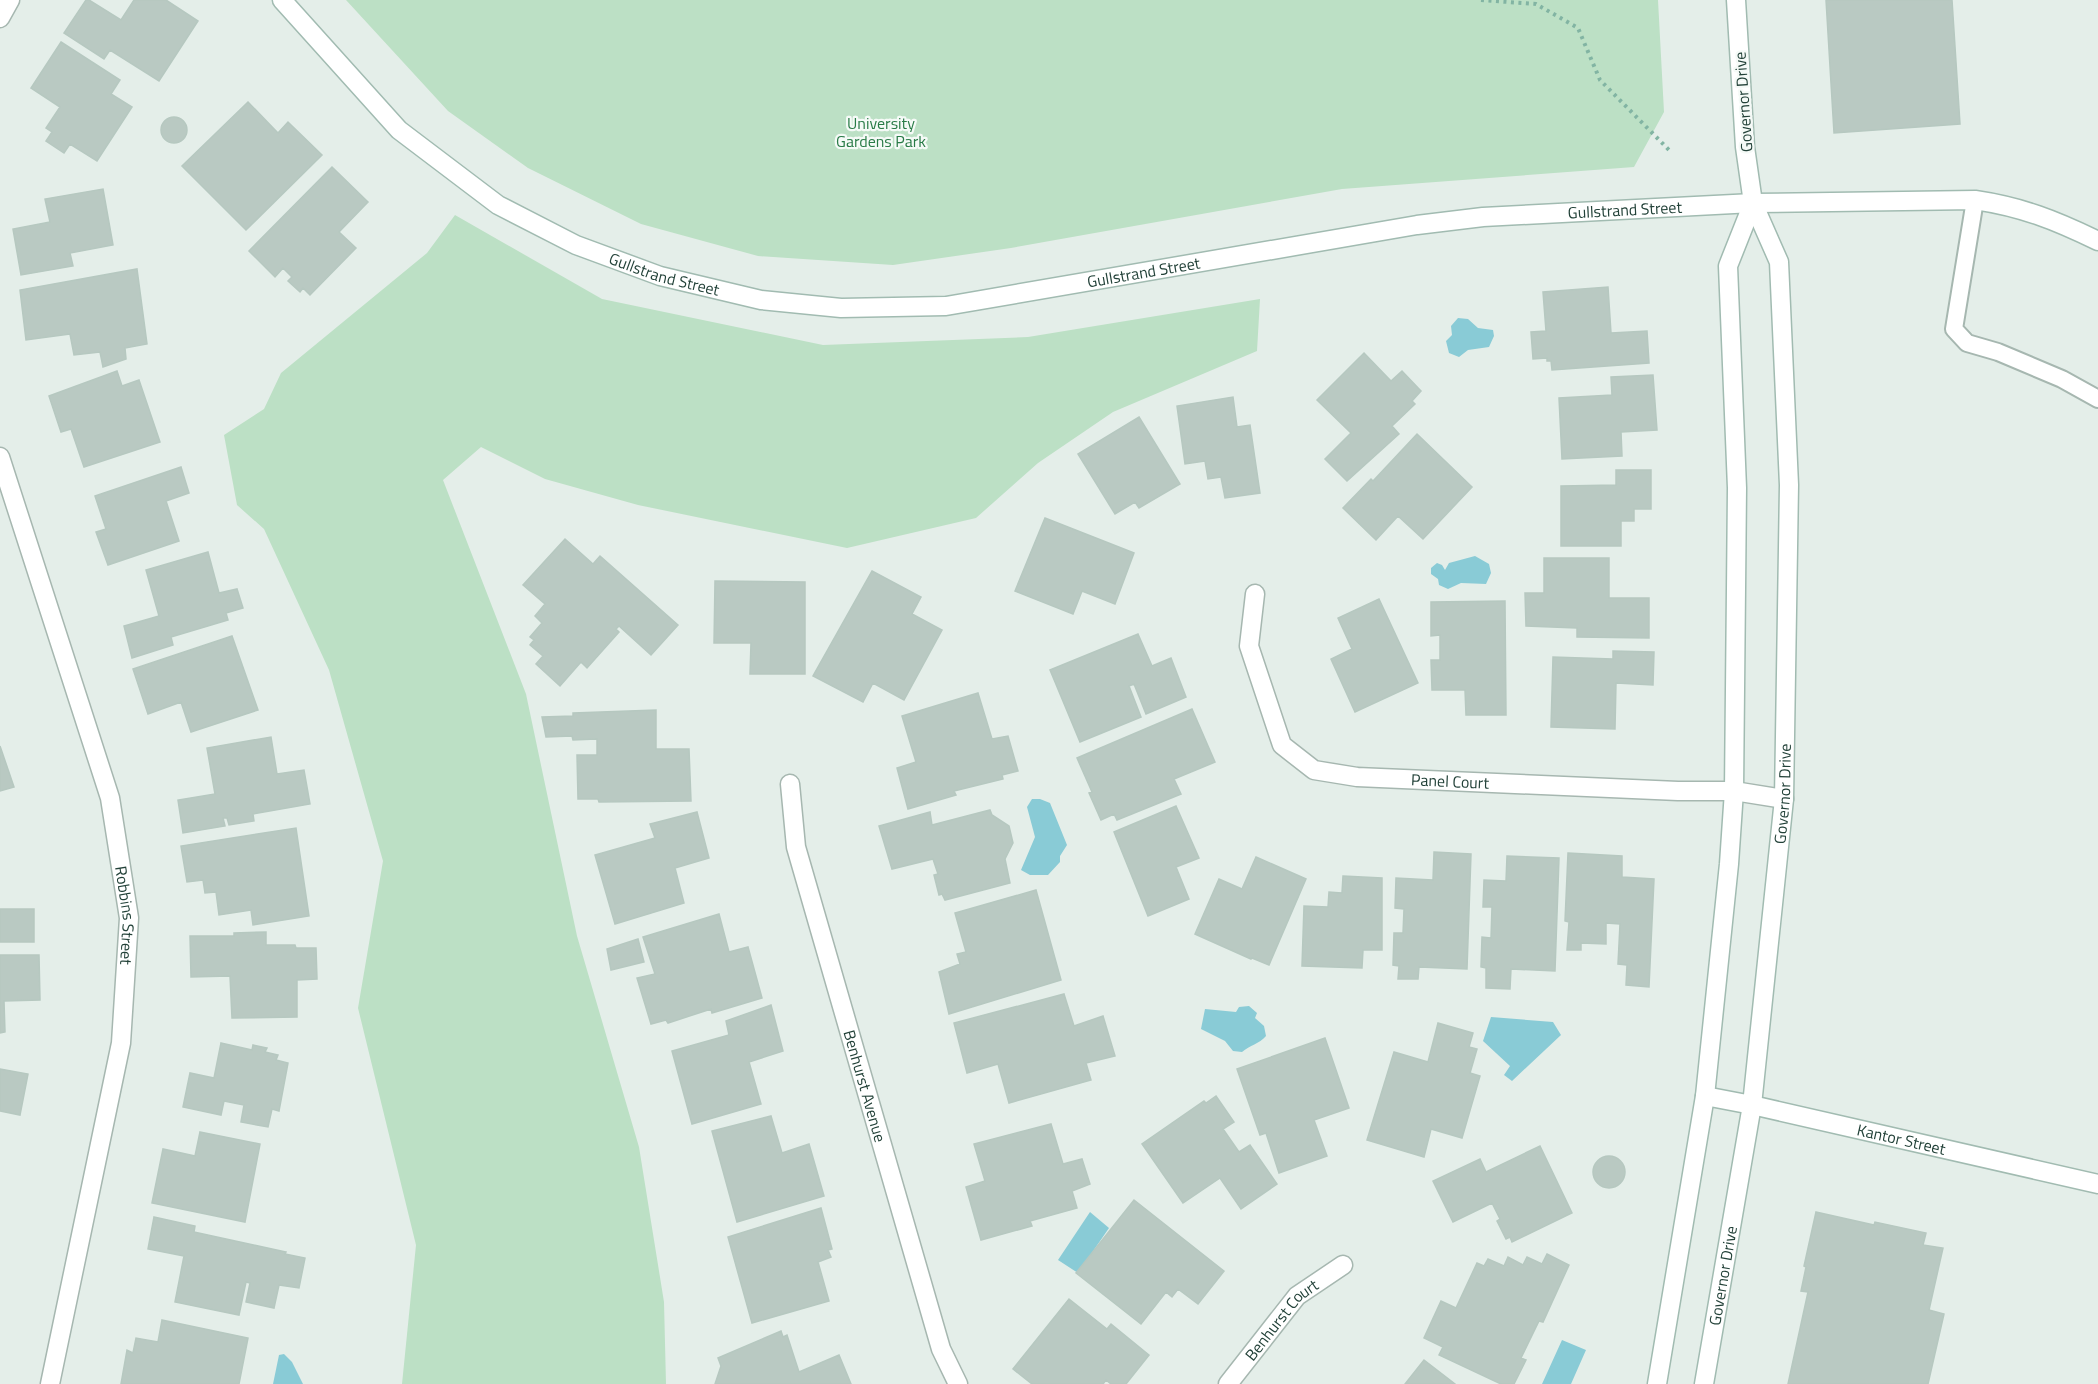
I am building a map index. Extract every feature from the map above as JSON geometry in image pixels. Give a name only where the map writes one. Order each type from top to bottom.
[{"type":"street","points":[[0,18],[10,0]]},
{"type":"street","name":"Gullstrand Street","points":[[282,0],[399,130],[498,205],[576,245],[660,276],[760,300],[841,308],[946,306],[1417,225],[1483,218],[1753,204],[1975,200],[2006,204],[2034,212],[2098,241]]},
{"type":"street","name":"Governor Drive","points":[[1704,1384],[1752,1105],[1784,799],[1789,485],[1779,262],[1753,204],[1746,147],[1736,0]]},
{"type":"street","name":"Governor Drive","points":[[1657,1384],[1705,1096],[1734,791],[1737,488],[1728,266],[1753,204]]},
{"type":"street","name":"Robbins Street","points":[[0,457],[110,798],[129,918],[121,1043],[50,1384]]},
{"type":"street","name":"Panel Court","points":[[1255,594],[1249,646],[1282,746],[1314,770],[1357,777],[1678,791],[1734,791],[1784,799]]},
{"type":"street","name":"Benhurst Avenue","points":[[790,783],[796,847],[941,1349],[958,1384]]},
{"type":"street","name":"Kantor Street","points":[[1705,1096],[2098,1184]]},
{"type":"street","name":"Benhurst Court","points":[[1228,1384],[1297,1296],[1343,1265]]},
{"type":"lane","points":[[1975,200],[1954,329],[1967,343],[1998,352],[2062,379],[2098,399]]},
{"type":"path","points":[[1481,0],[1536,4],[1578,28],[1600,80],[1671,152]]},
{"type":"green space","name":"University Gardens Park","points":[[346,0],[1658,0],[1664,112],[1634,167],[1342,189],[1011,248],[893,265],[758,256],[641,224],[528,168],[448,111]]},
{"type":"green space","points":[[455,215],[602,299],[823,345],[1028,337],[1260,299],[1257,351],[1113,412],[1038,463],[976,518],[847,548],[638,505],[545,479],[481,447],[443,480],[526,694],[577,936],[639,1147],[664,1302],[666,1384],[402,1384],[416,1245],[358,1008],[383,861],[329,670],[264,529],[237,505],[224,435],[264,409],[281,373],[427,253]]},
{"type":"water","points":[[1458,318],[1468,319],[1478,328],[1493,330],[1494,336],[1489,347],[1468,350],[1459,357],[1449,353],[1446,341],[1452,335],[1451,326]]},
{"type":"water","points":[[1475,556],[1489,564],[1491,573],[1486,584],[1461,583],[1448,589],[1439,585],[1438,579],[1431,574],[1431,568],[1437,563],[1445,570],[1449,563]]},
{"type":"water","points":[[1032,799],[1050,803],[1067,845],[1060,856],[1060,862],[1048,875],[1030,875],[1021,870],[1035,837],[1027,807]]},
{"type":"water","points":[[1249,1006],[1257,1013],[1255,1018],[1264,1026],[1266,1036],[1242,1052],[1233,1051],[1225,1041],[1201,1029],[1205,1009],[1236,1012],[1239,1007]]},
{"type":"water","points":[[1491,1017],[1553,1022],[1561,1035],[1512,1081],[1504,1075],[1510,1066],[1483,1041]]},
{"type":"water","points":[[1090,1212],[1109,1228],[1078,1273],[1058,1260]]},
{"type":"water","points":[[1562,1340],[1586,1350],[1571,1384],[1542,1384]]},
{"type":"water","points":[[284,1354],[292,1362],[303,1384],[273,1384],[279,1355]]},
{"type":"building","points":[[86,0],[121,20],[134,0],[166,0],[198,21],[159,81],[110,50],[104,59],[64,33]]},
{"type":"building","points":[[1826,0],[1952,0],[1960,124],[1834,133]]},
{"type":"building","points":[[61,42],[120,80],[111,94],[132,107],[97,161],[70,144],[64,153],[46,141],[52,132],[46,128],[60,107],[31,88]]},
{"type":"building","points":[[248,102],[278,133],[288,122],[322,155],[246,230],[182,166]]},
{"type":"building","points":[[174,117],[183,121],[187,130],[183,139],[174,143],[165,139],[161,130],[165,121]]},
{"type":"building","points":[[332,167],[368,202],[339,232],[356,248],[310,295],[303,288],[300,292],[288,281],[292,277],[283,268],[275,277],[249,251]]},
{"type":"building","points":[[103,189],[113,245],[70,253],[73,266],[21,275],[13,229],[50,222],[45,199]]},
{"type":"building","points":[[137,269],[147,344],[125,348],[126,359],[103,367],[100,352],[74,355],[70,334],[26,340],[20,290]]},
{"type":"building","points":[[1608,287],[1611,333],[1647,331],[1649,363],[1552,370],[1551,361],[1547,361],[1547,358],[1533,359],[1531,332],[1546,331],[1543,292]]},
{"type":"building","points":[[1364,353],[1391,381],[1402,371],[1421,391],[1412,401],[1415,404],[1392,426],[1399,434],[1347,481],[1325,459],[1351,433],[1317,400]]},
{"type":"building","points":[[117,371],[122,386],[139,380],[160,442],[84,467],[71,429],[61,432],[49,396]]},
{"type":"building","points":[[1653,375],[1657,430],[1621,432],[1622,456],[1562,459],[1559,398],[1612,395],[1611,377]]},
{"type":"building","points":[[1233,397],[1237,427],[1250,425],[1260,493],[1225,498],[1221,477],[1208,479],[1205,461],[1185,464],[1177,406]]},
{"type":"building","points":[[1139,417],[1180,484],[1139,508],[1135,502],[1115,514],[1078,454]]},
{"type":"building","points":[[1417,434],[1472,487],[1423,539],[1398,516],[1376,540],[1343,508],[1371,479],[1373,481]]},
{"type":"building","points":[[181,467],[189,493],[166,501],[179,541],[108,565],[96,532],[106,529],[95,496]]},
{"type":"building","points":[[1616,470],[1651,470],[1651,509],[1634,509],[1634,521],[1621,521],[1621,546],[1561,546],[1561,486],[1616,485]]},
{"type":"building","points":[[1045,518],[1134,553],[1115,604],[1082,591],[1073,614],[1015,591]]},
{"type":"building","points":[[565,539],[593,564],[600,556],[678,625],[651,655],[619,626],[616,629],[619,632],[587,668],[581,662],[560,686],[536,664],[543,656],[530,645],[534,640],[530,637],[542,623],[535,616],[545,604],[523,585]]},
{"type":"building","points":[[208,552],[219,593],[237,589],[243,608],[226,613],[228,620],[171,637],[173,645],[132,658],[124,626],[159,616],[146,570]]},
{"type":"building","points":[[1544,558],[1609,558],[1609,598],[1649,598],[1649,638],[1577,637],[1577,628],[1526,626],[1525,593],[1544,593]]},
{"type":"building","points":[[872,571],[921,597],[912,614],[942,630],[904,700],[873,683],[863,702],[813,676]]},
{"type":"building","points":[[715,581],[805,582],[805,674],[750,674],[751,643],[714,643]]},
{"type":"building","points":[[1379,599],[1418,683],[1355,712],[1331,659],[1352,649],[1338,618]]},
{"type":"building","points":[[1505,601],[1506,715],[1466,715],[1465,690],[1432,690],[1431,660],[1440,660],[1440,635],[1431,636],[1431,602]]},
{"type":"building","points":[[1138,634],[1152,666],[1171,658],[1186,697],[1146,714],[1134,684],[1129,686],[1141,717],[1080,742],[1050,670]]},
{"type":"building","points":[[232,636],[258,710],[191,732],[181,702],[148,714],[133,669]]},
{"type":"building","points":[[1613,651],[1654,652],[1653,685],[1616,683],[1615,729],[1551,727],[1553,657],[1613,659]]},
{"type":"building","points":[[978,693],[992,739],[1008,736],[1018,771],[1002,775],[1003,779],[954,791],[956,795],[908,809],[897,768],[916,762],[902,716]]},
{"type":"building","points":[[1192,709],[1215,762],[1174,779],[1181,794],[1117,820],[1114,814],[1101,820],[1077,758]]},
{"type":"building","points":[[656,710],[656,749],[689,749],[691,801],[599,802],[598,799],[578,799],[577,755],[597,755],[597,739],[573,740],[572,736],[546,737],[542,717],[573,716],[573,713]]},
{"type":"building","points":[[271,737],[277,774],[304,770],[310,804],[253,814],[254,821],[229,825],[227,818],[223,818],[225,826],[183,833],[178,800],[215,794],[207,748]]},
{"type":"building","points":[[0,746],[14,787],[0,791]]},
{"type":"building","points":[[1176,806],[1199,858],[1176,867],[1189,899],[1148,916],[1114,832]]},
{"type":"building","points":[[990,810],[992,815],[1009,826],[1013,843],[1005,859],[1010,883],[945,900],[942,894],[939,895],[934,875],[938,874],[933,859],[892,869],[879,826],[930,812],[932,825]]},
{"type":"building","points":[[697,812],[709,858],[675,868],[684,903],[615,924],[595,855],[655,838],[650,824]]},
{"type":"building","points":[[296,828],[309,916],[253,925],[251,910],[219,915],[216,892],[205,893],[203,880],[187,882],[181,846]]},
{"type":"building","points":[[1434,852],[1471,854],[1467,969],[1419,967],[1418,979],[1398,979],[1399,966],[1393,965],[1394,933],[1403,933],[1404,909],[1395,908],[1396,878],[1433,880]]},
{"type":"building","points":[[1568,853],[1622,856],[1622,877],[1654,879],[1649,987],[1626,985],[1627,965],[1618,964],[1620,924],[1606,923],[1606,944],[1581,943],[1581,950],[1567,950],[1569,922],[1565,921]]},
{"type":"building","points":[[1507,856],[1559,858],[1555,971],[1511,969],[1510,989],[1486,988],[1486,968],[1481,967],[1482,937],[1491,938],[1492,907],[1483,907],[1484,880],[1506,881]]},
{"type":"building","points":[[1256,857],[1306,879],[1269,965],[1195,934],[1219,879],[1242,889]]},
{"type":"building","points":[[1343,876],[1382,878],[1382,950],[1363,950],[1362,968],[1302,966],[1304,906],[1328,907],[1329,892],[1342,893]]},
{"type":"building","points":[[1036,890],[1061,980],[949,1014],[939,972],[960,964],[957,954],[966,952],[955,913]]},
{"type":"building","points":[[0,909],[34,909],[34,942],[0,942]]},
{"type":"building","points":[[719,914],[729,952],[748,947],[762,998],[712,1013],[711,1009],[668,1023],[666,1020],[651,1024],[637,978],[655,974],[643,937]]},
{"type":"building","points":[[266,932],[266,945],[316,948],[317,979],[297,980],[297,1017],[232,1018],[230,976],[191,977],[190,936],[234,936],[234,933]]},
{"type":"building","points":[[638,939],[644,962],[611,970],[607,949]]},
{"type":"building","points":[[0,955],[39,955],[40,1000],[4,1001],[5,1032],[0,1033]]},
{"type":"building","points":[[1064,994],[1074,1026],[1103,1016],[1115,1056],[1086,1063],[1091,1080],[1009,1103],[998,1064],[967,1073],[954,1023]]},
{"type":"building","points":[[771,1005],[783,1051],[749,1062],[761,1104],[692,1124],[672,1051],[729,1035],[726,1021]]},
{"type":"building","points":[[1438,1023],[1473,1033],[1469,1047],[1477,1049],[1470,1073],[1480,1076],[1462,1138],[1431,1129],[1424,1157],[1367,1140],[1394,1052],[1428,1062]]},
{"type":"building","points":[[1325,1038],[1349,1108],[1314,1120],[1327,1156],[1279,1173],[1266,1133],[1260,1135],[1237,1069]]},
{"type":"building","points":[[221,1043],[252,1050],[253,1045],[267,1048],[265,1052],[278,1055],[276,1060],[288,1063],[279,1111],[272,1109],[268,1127],[241,1122],[244,1105],[224,1101],[221,1115],[183,1107],[190,1073],[214,1078]]},
{"type":"building","points":[[0,1069],[28,1074],[20,1115],[0,1111]]},
{"type":"building","points":[[1216,1096],[1234,1122],[1223,1129],[1239,1152],[1250,1145],[1277,1184],[1241,1209],[1220,1178],[1183,1203],[1142,1144],[1204,1101],[1206,1103]]},
{"type":"building","points":[[771,1116],[782,1153],[809,1144],[824,1196],[737,1222],[712,1131]]},
{"type":"building","points":[[1051,1124],[1063,1164],[1082,1159],[1090,1184],[1072,1191],[1077,1208],[1030,1221],[1032,1226],[981,1240],[966,1187],[985,1181],[974,1144]]},
{"type":"building","points":[[200,1132],[260,1144],[245,1222],[152,1203],[163,1149],[195,1156]]},
{"type":"building","points":[[1540,1146],[1572,1213],[1512,1242],[1510,1237],[1506,1239],[1497,1221],[1500,1219],[1492,1203],[1453,1222],[1433,1181],[1480,1159],[1486,1172]]},
{"type":"building","points":[[1609,1156],[1621,1160],[1625,1172],[1621,1184],[1609,1188],[1597,1184],[1593,1172],[1597,1160]]},
{"type":"building","points":[[1134,1200],[1224,1271],[1198,1304],[1178,1289],[1172,1297],[1166,1292],[1141,1324],[1076,1273]]},
{"type":"building","points":[[821,1208],[832,1249],[828,1250],[831,1257],[818,1262],[829,1301],[752,1323],[728,1237]]},
{"type":"building","points":[[1816,1212],[1874,1225],[1875,1222],[1926,1233],[1923,1245],[1943,1248],[1929,1310],[1944,1314],[1928,1384],[1788,1384],[1808,1292],[1801,1291]]},
{"type":"building","points":[[154,1217],[195,1226],[194,1232],[305,1258],[299,1288],[279,1285],[274,1308],[246,1302],[250,1283],[246,1282],[239,1315],[175,1302],[184,1256],[148,1249]]},
{"type":"building","points":[[1547,1254],[1569,1265],[1543,1322],[1539,1321],[1521,1358],[1526,1360],[1514,1384],[1501,1384],[1439,1355],[1443,1347],[1424,1338],[1441,1301],[1456,1308],[1477,1263],[1484,1266],[1488,1259],[1504,1266],[1508,1257],[1523,1265],[1527,1257],[1542,1264]]},
{"type":"building","points":[[1069,1299],[1107,1329],[1111,1324],[1149,1355],[1126,1384],[1111,1384],[1106,1380],[1103,1384],[1032,1384],[1013,1369]]},
{"type":"building","points":[[162,1320],[248,1338],[239,1384],[121,1384],[127,1350],[133,1353],[136,1338],[158,1342]]},
{"type":"building","points":[[781,1331],[783,1337],[787,1335],[799,1372],[839,1355],[851,1384],[715,1384],[721,1366],[718,1358]]},
{"type":"building","points":[[1424,1360],[1455,1384],[1405,1384]]}]
